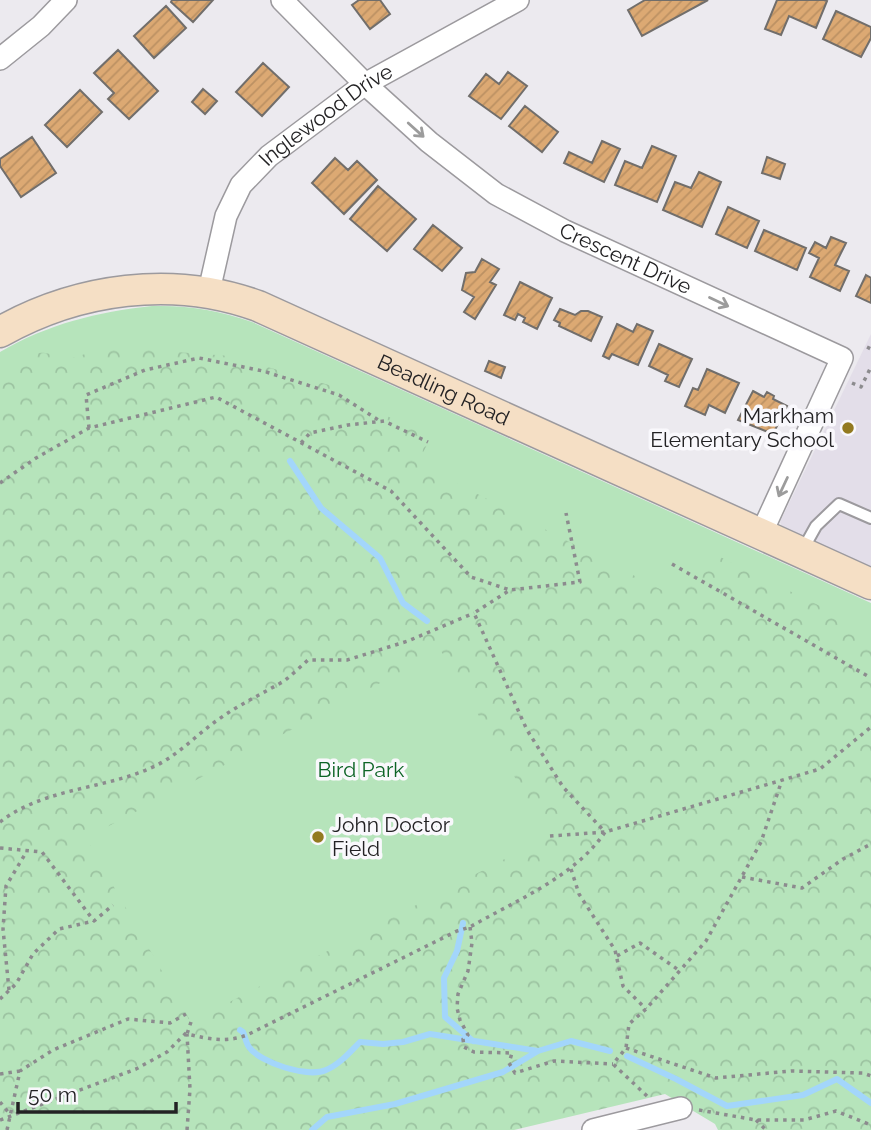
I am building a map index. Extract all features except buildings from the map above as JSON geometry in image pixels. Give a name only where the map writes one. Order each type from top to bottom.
[{"type":"street","points":[[0,59],[41,26],[66,0]]},
{"type":"street","name":"Crescent Drive","points":[[282,0],[365,84],[429,142],[496,194],[565,231],[842,358],[761,534]]},
{"type":"street","name":"Inglewood Drive","points":[[209,291],[226,216],[241,185],[269,156],[365,84],[518,0]]},
{"type":"street","name":"Beadling Road","points":[[0,332],[54,307],[86,298],[151,289],[209,291],[258,306],[871,584]]},
{"type":"street","points":[[593,1130],[672,1110]]},
{"type":"lane","points":[[801,553],[816,526],[839,504],[871,518]]},
{"type":"path","points":[[89,428],[86,395],[145,370],[199,358],[263,371],[339,395],[380,421],[428,442]]},
{"type":"path","points":[[850,382],[862,387],[871,369]]},
{"type":"path","points":[[0,483],[36,457],[89,428],[216,397],[391,491],[471,577],[510,590],[580,582],[566,513]]},
{"type":"path","points":[[301,443],[310,433],[380,421]]},
{"type":"path","points":[[672,564],[871,678]]},
{"type":"path","points":[[0,822],[56,794],[101,785],[155,766],[186,747],[216,721],[251,697],[285,680],[308,660],[347,660],[408,641],[474,613],[510,590]]},
{"type":"path","points":[[474,613],[527,730],[563,787],[605,832]]},
{"type":"path","points":[[550,836],[605,832],[820,769],[871,727]]},
{"type":"path","points":[[613,1064],[626,1048],[629,1024],[646,1009],[706,941],[761,842],[782,780]]},
{"type":"path","points":[[188,1032],[213,1040],[247,1035],[470,927],[571,869],[595,848],[605,832]]},
{"type":"path","points":[[742,877],[802,888],[843,859],[871,844]]},
{"type":"path","points":[[0,848],[42,852],[94,921]]},
{"type":"path","points":[[9,990],[3,929],[6,886],[27,851]]},
{"type":"path","points":[[571,869],[579,894],[615,950],[623,986],[646,1009]]},
{"type":"path","points":[[0,999],[16,984],[33,954],[59,929],[94,921],[114,905]]},
{"type":"path","points":[[470,927],[472,943],[468,971],[457,994],[457,1008],[465,1038],[464,1047],[474,1052],[512,1053],[509,1063],[515,1073],[554,1061],[613,1064],[672,1110],[756,1120],[804,1120],[836,1111],[871,1125]]},
{"type":"path","points":[[617,956],[640,943],[680,971]]},
{"type":"path","points":[[0,1074],[20,1071],[53,1050],[128,1019],[170,1023],[186,1014]]},
{"type":"path","points":[[187,1130],[190,1089],[188,1032],[191,1022]]},
{"type":"path","points":[[0,1120],[135,1069],[167,1052],[188,1032]]},
{"type":"path","points":[[626,1048],[716,1078],[791,1071],[863,1073],[871,1076]]},
{"type":"path","points":[[8,1130],[20,1071]]},
{"type":"path","points":[[0,1102],[11,1115]]},
{"type":"path","points":[[756,1120],[766,1130]]},
{"type":"shaded area","name":"Markham Elementary School","points":[[871,334],[871,572],[785,533],[780,522]]},
{"type":"green space","name":"Bird Park","points":[[152,306],[203,309],[252,322],[871,603],[871,1130],[744,1064],[0,1130],[0,352],[36,334],[73,321]]},
{"type":"green space","name":"Bird Park","points":[[109,347],[230,356],[339,388],[403,425],[421,423],[436,426],[418,463],[679,599],[708,551],[871,631],[871,1130],[718,1130],[715,1124],[665,1094],[514,1130],[0,1130],[0,380],[29,355],[45,353],[65,360]],"holes":[[[441,651],[549,836],[191,1022],[86,838]]]},
{"type":"waterway","points":[[290,461],[321,508],[380,558],[403,603],[427,621]]},
{"type":"waterway","points":[[463,923],[457,951],[444,978],[445,1017],[473,1041]]},
{"type":"waterway","points":[[240,1030],[249,1047],[263,1058],[285,1068],[308,1072],[331,1068],[360,1042],[403,1042],[430,1034],[538,1051]]},
{"type":"waterway","points":[[312,1130],[327,1117],[395,1104],[503,1072],[538,1051],[571,1041],[610,1051]]},
{"type":"waterway","points":[[627,1056],[727,1106],[803,1095],[837,1079],[871,1103]]},
{"type":"place","name":"Markham Elementary School","points":[[848,428]]},
{"type":"place","name":"John Doctor Field","points":[[318,837]]}]
